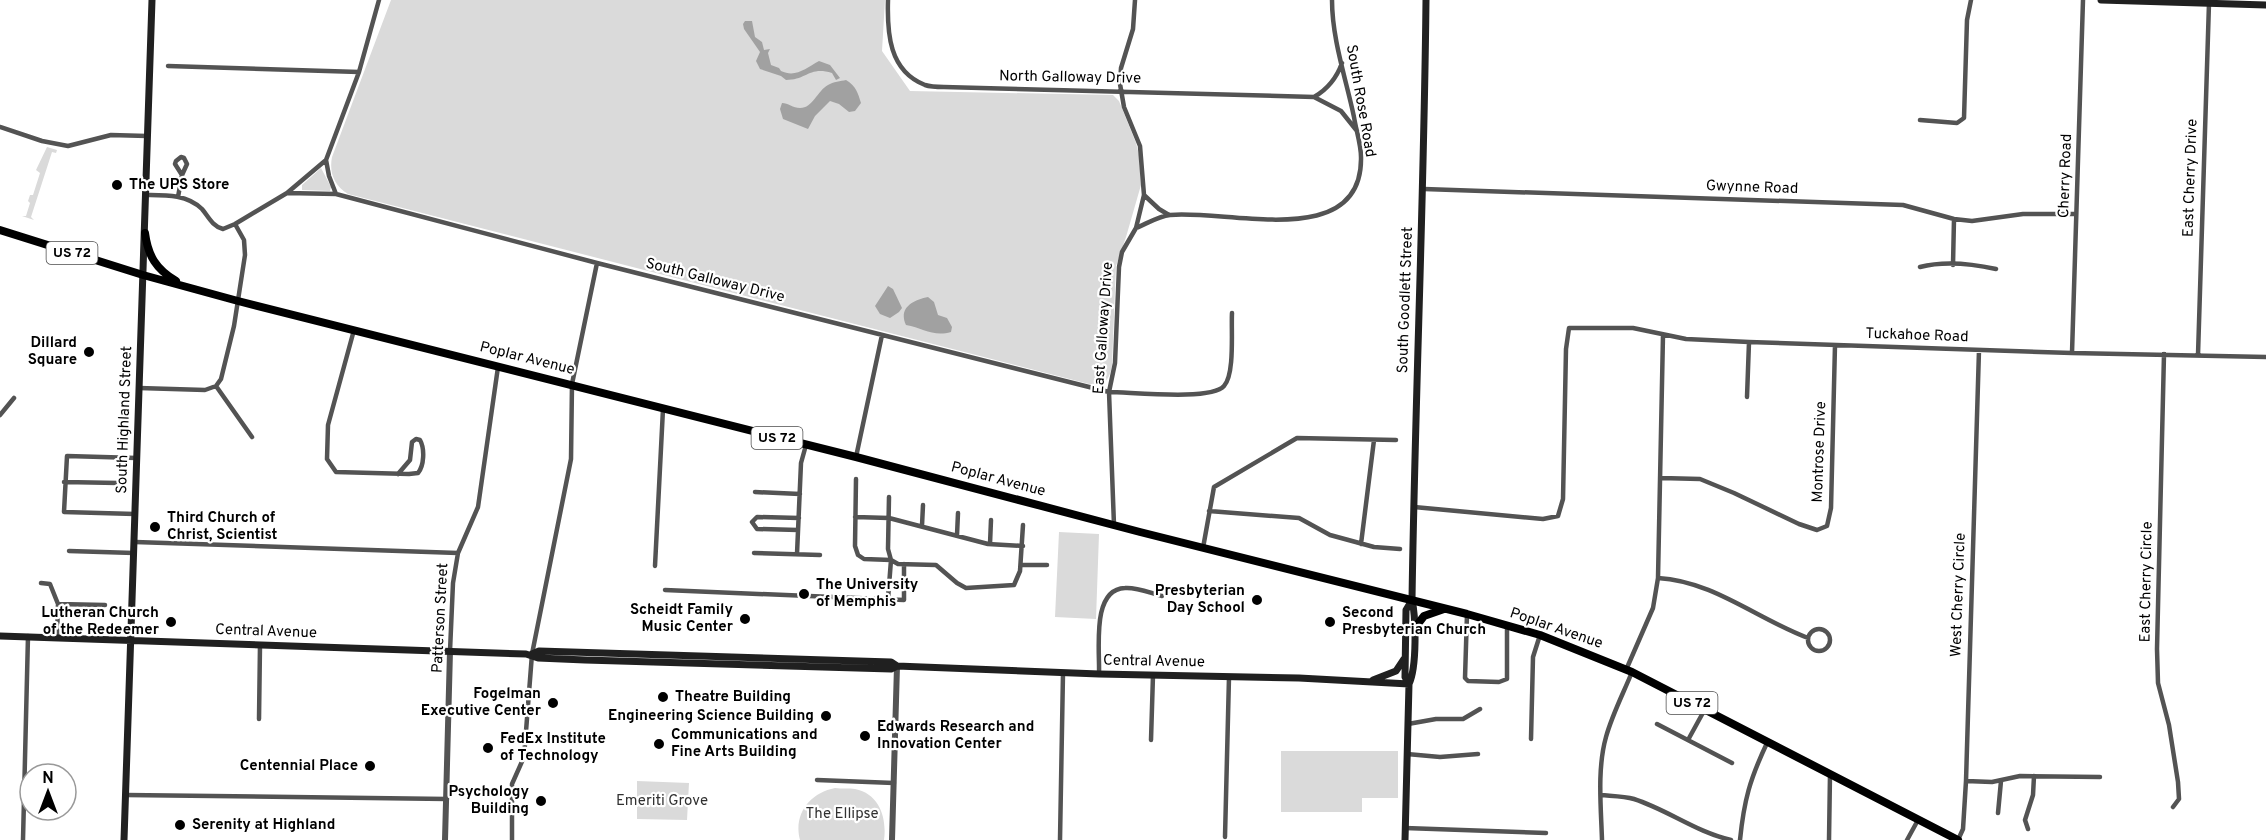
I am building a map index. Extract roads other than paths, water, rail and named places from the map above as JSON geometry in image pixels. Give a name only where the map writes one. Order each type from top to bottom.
[{"type":"main road","name":"South Highland Street","points":[[124,840],[152,0]]},
{"type":"main road","name":"South Goodlett Street","points":[[1405,840],[1409,684],[1414,668],[1412,600],[1424,189],[1426,0]]},
{"type":"main road","points":[[2101,0],[2249,2],[2266,5]]},
{"type":"main road","name":"Poplar Avenue","points":[[0,230],[143,275],[238,301],[572,384],[1467,614],[1540,635],[1629,671],[1958,840]]},
{"type":"main road","points":[[145,233],[149,253],[156,265],[185,286]]},
{"type":"main road","name":"South Goodlett Street","points":[[1409,684],[1405,677],[1406,610],[1412,600]]},
{"type":"main road","points":[[1414,629],[1424,616],[1446,609]]},
{"type":"main road","name":"Central Avenue","points":[[0,636],[532,654],[538,658],[585,660],[891,669],[897,666],[1409,684]]},
{"type":"main road","points":[[1361,682],[1396,671],[1405,656]]},
{"type":"street","points":[[146,195],[178,197],[198,206],[218,227],[226,228],[287,193],[326,160],[359,72],[379,0]]},
{"type":"street","name":"North Galloway Drive","points":[[888,0],[894,58],[907,73],[925,85],[1314,97],[1341,111],[1357,131]]},
{"type":"street","name":"East Galloway Drive","points":[[1114,525],[1109,392],[1115,363],[1119,267],[1122,252],[1136,228],[1144,195],[1140,146],[1124,107],[1121,91],[1121,68],[1132,29],[1135,0]]},
{"type":"street","name":"South Rose Road","points":[[1136,228],[1169,215],[1305,219],[1327,214],[1346,202],[1357,184],[1361,158],[1332,12],[1332,0]]},
{"type":"street","points":[[1920,120],[1957,123],[1964,118],[1967,20],[1971,0]]},
{"type":"street","name":"Cherry Road","points":[[2072,353],[2084,0]]},
{"type":"street","name":"East Cherry Drive","points":[[2198,355],[2209,3]]},
{"type":"street","points":[[1314,97],[1330,84],[1342,62]]},
{"type":"street","points":[[168,66],[359,72]]},
{"type":"street","points":[[0,127],[42,141],[68,146],[111,135],[147,136]]},
{"type":"street","points":[[326,160],[336,194]]},
{"type":"street","points":[[178,197],[182,175]]},
{"type":"street","name":"Gwynne Road","points":[[1424,189],[1903,205],[1954,219],[1972,221],[2023,214],[2076,214]]},
{"type":"street","name":"South Galloway Drive","points":[[287,193],[336,194],[597,263],[1109,392],[1197,394],[1216,391],[1224,386],[1230,370],[1232,313]]},
{"type":"street","points":[[1144,195],[1169,215]]},
{"type":"street","points":[[1953,265],[1954,219]]},
{"type":"street","points":[[139,388],[205,390],[216,386],[223,368],[238,301],[246,246],[235,224]]},
{"type":"street","points":[[512,840],[512,784],[524,757],[532,654],[571,459],[572,384],[597,263]]},
{"type":"street","points":[[1920,267],[1953,265],[1996,269]]},
{"type":"street","name":"Tuckahoe Road","points":[[1414,507],[1544,519],[1558,516],[1563,499],[1566,349],[1569,328],[1633,328],[1686,339],[1749,342],[2266,357]]},
{"type":"street","points":[[354,330],[328,425],[327,459],[336,472],[398,474],[414,474],[420,471],[423,445],[420,440],[416,439],[412,442],[410,460],[398,474]]},
{"type":"street","points":[[1602,840],[1601,795],[1605,739],[1653,608],[1658,578],[1663,334]]},
{"type":"street","points":[[856,457],[882,335]]},
{"type":"street","points":[[1748,397],[1749,342]]},
{"type":"street","name":"Montrose Drive","points":[[1661,478],[1700,479],[1799,524],[1817,530],[1827,526],[1831,508],[1835,345]]},
{"type":"street","name":"West Cherry Circle","points":[[1958,840],[1963,829],[1966,781],[1978,350]]},
{"type":"street","name":"East Cherry Circle","points":[[2164,354],[2157,649],[2158,683],[2169,725],[2178,782],[2179,799],[2174,807]]},
{"type":"street","name":"Patterson Street","points":[[444,840],[453,583],[458,553],[478,507],[498,367]]},
{"type":"street","points":[[216,386],[252,437]]},
{"type":"street","points":[[0,414],[14,398]]},
{"type":"street","points":[[655,566],[663,409]]},
{"type":"street","points":[[1203,548],[1214,487],[1297,438],[1396,440]]},
{"type":"street","points":[[1361,544],[1374,440]]},
{"type":"street","points":[[797,554],[801,463],[806,445]]},
{"type":"street","points":[[135,514],[64,512],[64,482],[67,456],[137,458]]},
{"type":"street","points":[[856,480],[855,546],[858,555],[868,560],[938,566],[966,588],[1014,585],[1021,565],[1023,525]]},
{"type":"street","points":[[64,482],[118,483]]},
{"type":"street","points":[[755,492],[800,494]]},
{"type":"street","points":[[888,599],[891,561],[888,549],[889,497]]},
{"type":"street","points":[[922,526],[923,505]]},
{"type":"street","points":[[1209,511],[1299,518],[1330,535],[1361,544],[1400,549]]},
{"type":"street","points":[[957,535],[958,513]]},
{"type":"street","points":[[798,530],[757,528],[752,522],[757,517],[799,518]]},
{"type":"street","points":[[855,517],[889,518],[990,544],[1023,546]]},
{"type":"street","points":[[990,544],[991,520]]},
{"type":"street","points":[[135,542],[458,553]]},
{"type":"street","points":[[69,551],[135,553]]},
{"type":"street","points":[[754,553],[820,555]]},
{"type":"street","points":[[665,590],[904,600],[904,564]]},
{"type":"street","points":[[1021,565],[1047,565]]},
{"type":"street","points":[[1658,578],[1688,581],[1808,638]]},
{"type":"street","points":[[41,583],[50,584],[58,604],[57,637]]},
{"type":"street","points":[[1099,674],[1101,610],[1106,598],[1113,591],[1125,588],[1161,596]]},
{"type":"street","points":[[58,604],[105,605]]},
{"type":"street","points":[[1467,614],[1465,678],[1468,681],[1498,682],[1507,679],[1507,626]]},
{"type":"street","points":[[1817,629],[1823,630],[1828,634],[1829,646],[1818,652],[1808,644],[1808,638],[1811,632],[1817,629]]},
{"type":"street","points":[[1531,739],[1533,657],[1540,635]]},
{"type":"street","points":[[23,840],[28,636]]},
{"type":"street","points":[[259,718],[260,645]]},
{"type":"street","points":[[892,840],[897,666]]},
{"type":"street","points":[[1060,840],[1063,673]]},
{"type":"street","points":[[1151,740],[1153,675]]},
{"type":"street","points":[[1225,837],[1230,677]]},
{"type":"street","points":[[1408,724],[1436,719],[1463,719],[1480,709]]},
{"type":"street","points":[[1688,740],[1705,710]]},
{"type":"street","points":[[1657,724],[1732,763]]},
{"type":"street","points":[[1740,840],[1744,806],[1753,775],[1767,743]]},
{"type":"street","points":[[1407,754],[1440,757],[1478,754]]},
{"type":"street","points":[[1829,840],[1830,774]]},
{"type":"street","points":[[1966,781],[2001,781],[2020,776],[2100,777]]},
{"type":"street","points":[[2028,829],[2025,820],[2033,795],[2034,776]]},
{"type":"street","points":[[816,780],[894,783]]},
{"type":"street","points":[[1998,813],[2001,781]]},
{"type":"street","points":[[126,795],[447,799]]},
{"type":"street","points":[[1601,795],[1632,798],[1656,807],[1700,830],[1731,840]]},
{"type":"street","points":[[1907,840],[1918,820]]},
{"type":"street","points":[[1405,828],[1546,833]]},
{"type":"place","name":"The UPS Store","points":[[117,185]]},
{"type":"place","name":"Dillard Square","points":[[89,352]]},
{"type":"place","name":"Third Church of Christ, Scientist","points":[[155,527]]},
{"type":"place","name":"The University of Memphis","points":[[804,594]]},
{"type":"place","name":"Presbyterian Day School","points":[[1257,600]]},
{"type":"place","name":"Scheidt Family Music Center","points":[[745,619]]},
{"type":"place","name":"Lutheran Church of the Redeemer","points":[[171,622]]},
{"type":"place","name":"Second Presbyterian Church","points":[[1330,622]]},
{"type":"place","name":"Theatre Building","points":[[663,697]]},
{"type":"place","name":"Fogelman Executive Center","points":[[553,703]]},
{"type":"place","name":"Engineering Science Building","points":[[826,716]]},
{"type":"place","name":"Edwards Research and Innovation Center","points":[[865,736]]},
{"type":"place","name":"Communications and Fine Arts Building","points":[[659,744]]},
{"type":"place","name":"FedEx Institute of Technology","points":[[488,748]]},
{"type":"place","name":"Centennial Place","points":[[370,766]]},
{"type":"place","name":"Psychology Building","points":[[541,801]]},
{"type":"place","name":"Serenity at Highland","points":[[180,825]]},
{"type":"park label","name":"Emeriti Grove","points":[[662,801]]},
{"type":"park label","name":"The Ellipse","points":[[842,814]]}]
